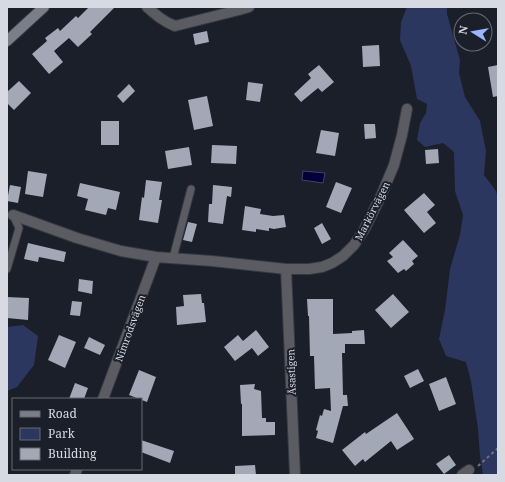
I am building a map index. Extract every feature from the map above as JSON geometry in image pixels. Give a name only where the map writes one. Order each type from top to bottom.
[{"type":"street","points":[[7,41],[44,7]]},
{"type":"street","points":[[147,7],[168,23],[175,26],[249,7]]},
{"type":"street","name":"Markörvägen","points":[[13,215],[121,252],[156,257],[286,269],[309,269],[322,267],[343,256],[354,245],[364,230],[394,165],[407,109]]},
{"type":"street","name":"Nimrodsvägen","points":[[103,398],[156,257]]},
{"type":"street","name":"Åsastigen","points":[[286,269],[295,475]]},
{"type":"lane","points":[[173,258],[191,189]]},
{"type":"lane","points":[[7,269],[19,228],[13,215]]},
{"type":"path","points":[[466,473],[485,460],[498,448]]},
{"type":"green space","points":[[407,7],[447,7],[447,14],[453,35],[453,52],[458,52],[460,60],[459,73],[465,97],[480,121],[486,151],[484,175],[496,191],[498,198],[498,475],[483,475],[471,381],[466,362],[446,356],[439,339],[445,310],[450,269],[460,235],[463,215],[455,191],[454,152],[443,143],[425,147],[417,140],[420,123],[426,113],[427,104],[417,99],[411,66],[400,40],[401,22]]},
{"type":"green space","points":[[23,325],[38,336],[34,365],[17,387],[7,391],[7,327]]},
{"type":"shaded area","points":[[303,171],[325,173],[323,183],[302,180]]},
{"type":"building","points":[[89,7],[115,7],[90,32],[92,34],[78,47],[69,38],[54,51],[63,62],[49,74],[32,54],[47,41],[45,38],[58,28],[60,31],[76,16],[78,18]]},
{"type":"building","points":[[207,31],[209,42],[195,45],[193,34]]},
{"type":"building","points":[[379,45],[380,66],[363,67],[362,46]]},
{"type":"building","points":[[319,65],[334,82],[322,92],[318,88],[301,102],[294,94],[311,78],[308,74]]},
{"type":"building","points":[[498,65],[498,96],[493,97],[488,67]]},
{"type":"building","points":[[19,81],[31,93],[14,110],[7,103],[7,92]]},
{"type":"building","points":[[248,82],[263,84],[260,102],[246,100]]},
{"type":"building","points":[[129,84],[135,91],[123,103],[117,96]]},
{"type":"building","points":[[207,96],[213,126],[194,130],[188,100]]},
{"type":"building","points":[[101,121],[119,121],[119,145],[101,145]]},
{"type":"building","points":[[364,124],[375,124],[376,138],[365,139]]},
{"type":"building","points":[[321,130],[339,133],[335,156],[316,153]]},
{"type":"building","points":[[212,145],[237,146],[236,164],[211,163]]},
{"type":"building","points":[[189,147],[192,165],[168,169],[165,151]]},
{"type":"building","points":[[438,149],[439,163],[426,164],[425,150]]},
{"type":"building","points":[[28,171],[47,174],[43,197],[25,194]]},
{"type":"building","points":[[146,180],[162,182],[159,200],[162,200],[158,223],[139,220]]},
{"type":"building","points":[[336,182],[352,188],[341,213],[326,207]]},
{"type":"building","points":[[80,183],[120,192],[116,210],[108,208],[106,215],[85,210],[88,199],[77,196]]},
{"type":"building","points":[[10,185],[21,187],[18,203],[7,201]]},
{"type":"building","points":[[213,185],[232,187],[231,197],[227,196],[223,224],[208,222],[209,204],[212,204]]},
{"type":"building","points":[[424,193],[435,205],[427,212],[436,223],[424,233],[404,210]]},
{"type":"building","points":[[245,206],[261,209],[260,214],[273,216],[284,215],[286,227],[274,229],[269,228],[269,231],[256,229],[256,232],[242,230]]},
{"type":"building","points":[[188,222],[197,224],[192,242],[183,240]]},
{"type":"building","points":[[322,223],[331,239],[322,244],[314,228]]},
{"type":"building","points":[[403,240],[418,256],[412,261],[414,264],[406,271],[404,269],[398,273],[387,261],[393,257],[389,253]]},
{"type":"building","points":[[28,243],[66,252],[64,262],[39,257],[38,262],[24,259]]},
{"type":"building","points":[[79,279],[93,281],[92,294],[78,291]]},
{"type":"building","points":[[201,294],[202,303],[204,303],[206,322],[177,325],[176,307],[184,306],[183,295]]},
{"type":"building","points":[[393,294],[409,312],[391,328],[375,310]]},
{"type":"building","points":[[7,297],[29,298],[28,320],[7,318]]},
{"type":"building","points":[[307,299],[333,299],[333,334],[352,333],[352,331],[364,330],[365,344],[345,344],[345,353],[342,353],[343,395],[347,395],[348,406],[343,406],[333,443],[316,438],[318,431],[316,430],[320,415],[322,416],[324,409],[331,411],[330,388],[315,389],[314,356],[310,356]]},
{"type":"building","points":[[72,301],[82,302],[80,316],[70,315]]},
{"type":"building","points":[[256,330],[269,347],[258,356],[252,348],[235,361],[224,347],[238,335],[243,341]]},
{"type":"building","points":[[59,335],[76,342],[65,368],[48,360]]},
{"type":"building","points":[[89,337],[105,345],[100,355],[84,348]]},
{"type":"building","points":[[418,369],[424,381],[410,388],[404,376]]},
{"type":"building","points":[[139,370],[156,377],[147,402],[142,400],[142,398],[129,395]]},
{"type":"building","points":[[446,377],[456,404],[439,411],[429,384]]},
{"type":"building","points":[[75,383],[88,388],[84,398],[69,398]]},
{"type":"building","points":[[255,384],[254,389],[261,391],[262,418],[266,418],[266,422],[275,422],[275,435],[242,436],[242,404],[240,385]]},
{"type":"building","points":[[397,413],[414,439],[397,450],[391,441],[365,462],[363,459],[355,466],[342,450],[365,432],[366,434]]},
{"type":"building","points":[[142,440],[174,451],[170,463],[142,452]]},
{"type":"building","points":[[449,455],[456,465],[444,474],[436,464]]},
{"type":"building","points":[[255,465],[256,475],[235,475],[235,466]]}]
